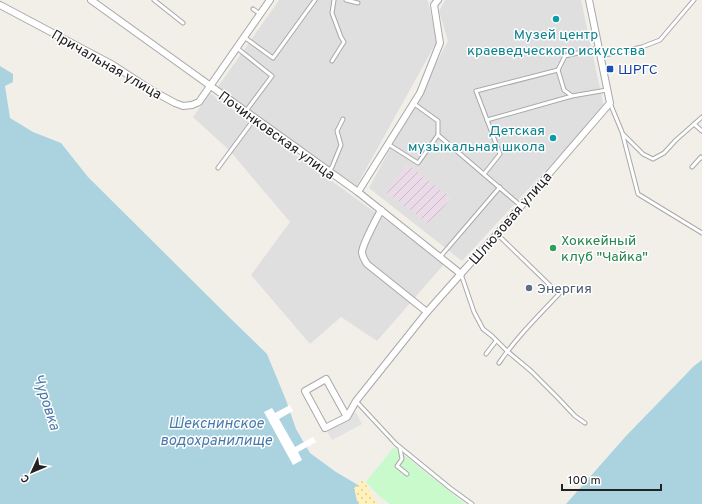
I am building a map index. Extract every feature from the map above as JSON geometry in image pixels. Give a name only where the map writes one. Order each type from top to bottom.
[{"type":"street","name":"Починковская улица","points":[[91,0],[358,192],[461,274]]},
{"type":"street","name":"Причальная улица","points":[[0,4],[113,65],[153,91],[175,103],[184,106],[199,102],[270,0]]},
{"type":"street","points":[[358,192],[420,93],[440,43],[434,5],[438,0]]},
{"type":"street","points":[[589,0],[610,103]]},
{"type":"street","name":"Шлюзовая улица","points":[[347,416],[356,401],[427,312],[497,234],[610,103]]},
{"type":"street","points":[[381,210],[365,243],[362,251],[362,257],[367,264],[427,312]]},
{"type":"street","points":[[326,378],[347,416],[325,428],[305,391],[326,378]]},
{"type":"lane","points":[[154,0],[183,23]]},
{"type":"lane","points":[[244,37],[273,58],[315,0]]},
{"type":"lane","points":[[332,61],[344,42],[332,13],[334,0]]},
{"type":"lane","points":[[346,0],[358,3]]},
{"type":"lane","points":[[600,56],[642,47],[660,40],[694,0]]},
{"type":"lane","points":[[253,9],[260,14]]},
{"type":"lane","points":[[236,48],[272,76],[246,111]]},
{"type":"lane","points":[[572,96],[564,90],[558,70],[565,56],[599,48]]},
{"type":"lane","points":[[484,174],[500,154],[476,91],[558,70]]},
{"type":"lane","points":[[487,120],[572,96],[608,90]]},
{"type":"lane","points":[[388,144],[418,163],[438,135],[438,121],[413,103]]},
{"type":"lane","points":[[610,103],[622,132],[638,194],[702,233]]},
{"type":"lane","points":[[622,132],[643,154],[653,159],[664,153],[702,117]]},
{"type":"lane","points":[[218,168],[255,118]]},
{"type":"lane","points":[[329,171],[341,145],[337,131],[343,119]]},
{"type":"lane","points":[[694,124],[702,131]]},
{"type":"lane","points":[[438,135],[521,206]]},
{"type":"lane","points":[[692,167],[702,157]]},
{"type":"lane","points":[[440,257],[500,187]]},
{"type":"lane","points":[[497,234],[560,294],[528,326],[499,363]]},
{"type":"lane","points":[[461,274],[474,312],[483,329],[531,371],[575,416],[585,424]]},
{"type":"lane","points":[[486,354],[496,341]]},
{"type":"lane","points":[[356,401],[400,448],[472,504]]},
{"type":"lane","points":[[400,448],[402,459],[397,466],[407,474]]},
{"type":"shaded area","points":[[279,0],[428,1],[437,41],[356,187],[217,88]]},
{"type":"shaded area","points":[[445,0],[581,0],[604,107],[462,261],[369,188],[448,41],[439,11]]},
{"type":"shaded area","points":[[210,93],[445,263],[377,341],[341,317],[310,344],[251,275],[290,222],[230,151],[193,117]]},
{"type":"shaded area","points":[[407,164],[451,198],[429,224],[386,192]]},
{"type":"shaded area","points":[[356,412],[362,424],[332,440],[325,428]]},
{"type":"sand","points":[[361,481],[364,481],[378,504],[359,504],[353,488]]},
{"type":"green space","points":[[394,447],[465,504],[390,504],[379,496],[366,482]]},
{"type":"water","points":[[0,66],[13,74],[13,82],[5,86],[10,118],[33,132],[61,143],[88,177],[267,354],[296,429],[310,453],[336,472],[358,485],[354,488],[359,504],[0,504]]},
{"type":"water","points":[[702,360],[702,504],[566,504],[626,436],[694,366]]},
{"type":"pier","points":[[290,405],[293,411],[279,419],[295,447],[313,437],[316,442],[298,452],[302,460],[293,465],[264,412],[272,408],[275,413]]},
{"type":"place","name":"Музей центр краеведческого искусства","points":[[556,19]]},
{"type":"place","name":"ШРГС","points":[[610,69]]},
{"type":"place","name":"Детская музыкальная школа","points":[[553,138]]},
{"type":"place","name":"Хоккейный клуб \"Чайка\"","points":[[553,248]]},
{"type":"place","name":"Энергия","points":[[529,288]]},
{"type":"water label","name":"Чуровка","points":[[47,402]]},
{"type":"water label","name":"Шекснинское водохранилище","points":[[216,432]]}]
